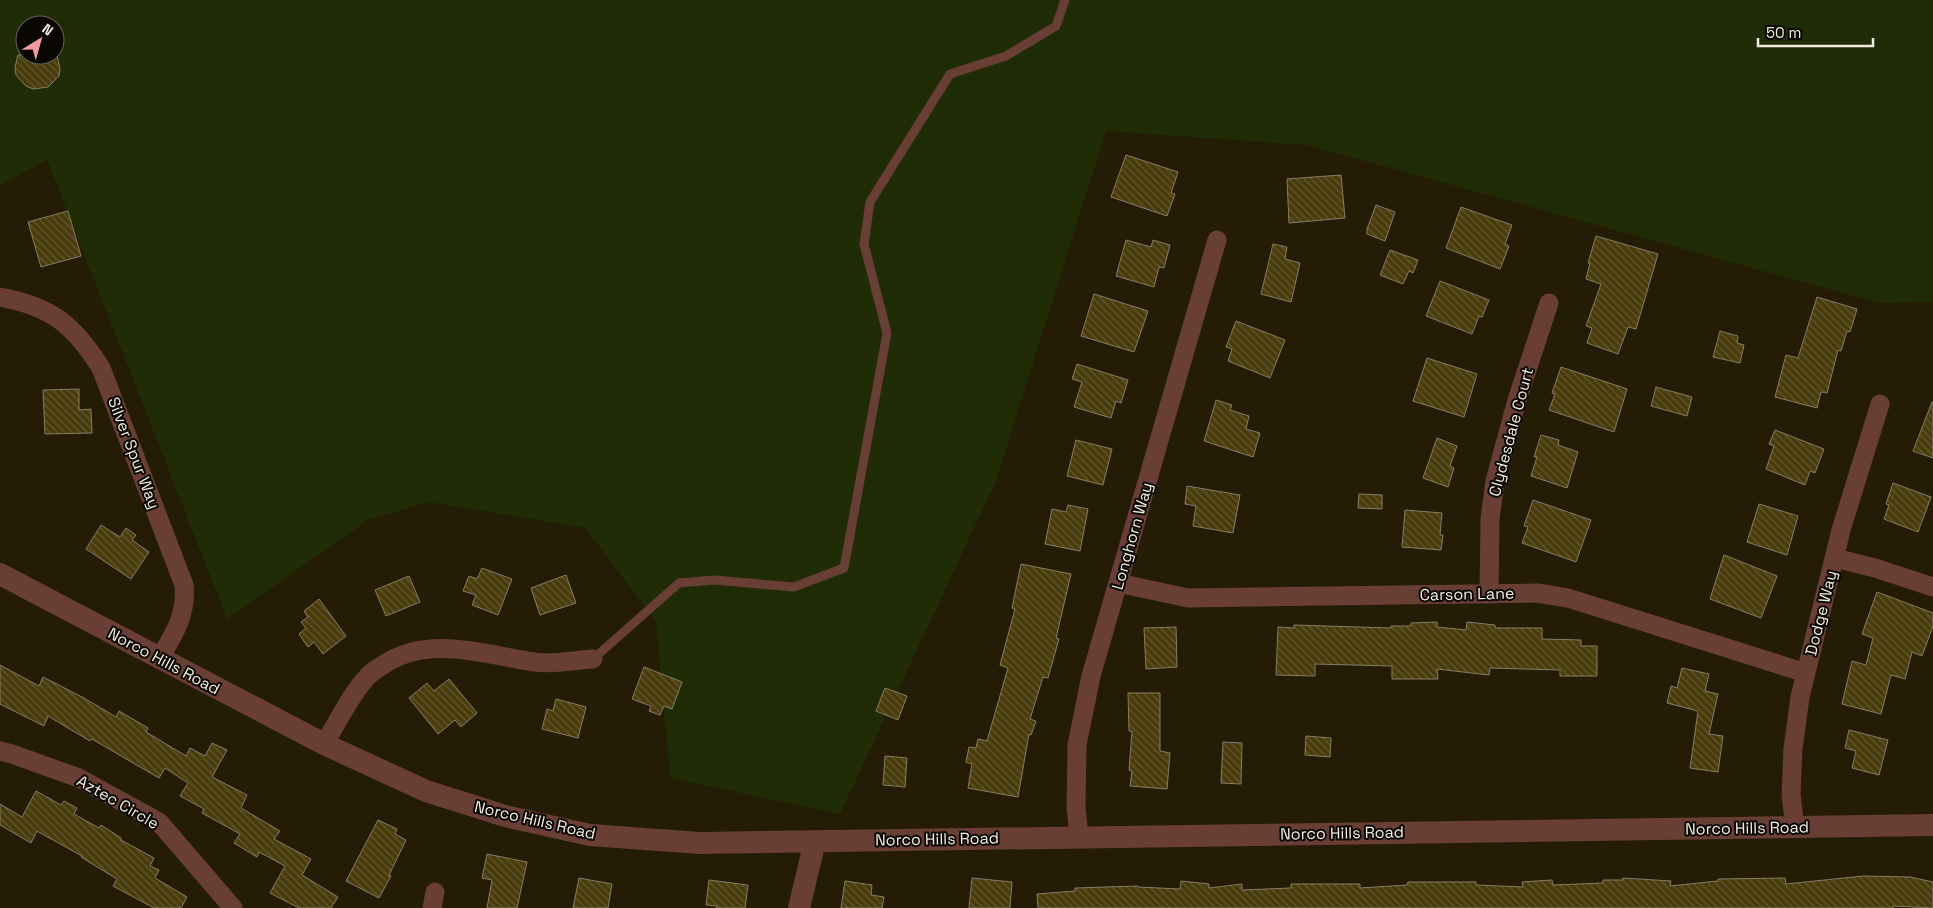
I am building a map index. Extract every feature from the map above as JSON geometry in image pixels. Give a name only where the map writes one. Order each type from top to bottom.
[{"type":"street","name":"Longhorn Way","points":[[1079,836],[1076,807],[1077,745],[1091,676],[1217,240]]},
{"type":"street","name":"Silver Spur Way","points":[[0,297],[21,300],[45,310],[65,323],[80,336],[101,368],[184,585],[183,614],[159,659]]},
{"type":"street","name":"Clydesdale Court","points":[[1489,594],[1490,519],[1495,481],[1517,400],[1549,303]]},
{"type":"street","name":"Dodge Way","points":[[1795,827],[1791,795],[1793,749],[1800,697],[1835,558],[1880,404]]},
{"type":"street","points":[[1835,558],[1875,568],[1933,587]]},
{"type":"street","name":"Norco Hills Road","points":[[0,574],[324,744],[426,791],[505,816],[590,835],[700,843],[1933,825]]},
{"type":"street","name":"Carson Lane","points":[[1118,583],[1188,598],[1537,593],[1568,598],[1806,672]]},
{"type":"street","points":[[324,744],[368,675],[390,660],[414,650],[440,648],[473,651],[538,662],[592,659]]},
{"type":"street","name":"Aztec Circle","points":[[0,751],[79,778],[159,822],[233,908]]},
{"type":"street","points":[[799,908],[815,841]]},
{"type":"lane","points":[[592,659],[679,583],[714,580],[794,587],[844,568],[887,333],[864,244],[870,202],[950,74],[1006,56],[1056,26],[1065,0]]},
{"type":"green space","points":[[0,0],[1933,0],[1933,302],[1879,303],[1307,145],[1106,131],[996,481],[840,814],[670,778],[656,621],[585,528],[428,502],[368,520],[227,619],[47,160],[0,185]]},
{"type":"building","points":[[16,65],[59,65],[60,69],[59,76],[48,87],[33,89],[26,86],[16,75]]},
{"type":"building","points":[[1126,155],[1178,172],[1171,193],[1175,194],[1167,216],[1111,197]]},
{"type":"building","points":[[1341,175],[1345,218],[1289,223],[1287,179]]},
{"type":"building","points":[[1376,205],[1395,212],[1385,241],[1367,234]]},
{"type":"building","points":[[1461,207],[1512,225],[1505,244],[1509,246],[1500,269],[1446,248]]},
{"type":"building","points":[[68,211],[81,256],[41,267],[28,222]]},
{"type":"building","points":[[1596,236],[1658,254],[1636,329],[1628,327],[1618,354],[1587,343],[1592,328],[1586,326],[1601,284],[1586,279],[1590,263],[1588,263]]},
{"type":"building","points":[[1126,240],[1151,247],[1153,240],[1170,245],[1164,268],[1159,267],[1154,287],[1116,276]]},
{"type":"building","points":[[1273,244],[1287,247],[1285,259],[1300,263],[1291,302],[1261,294]]},
{"type":"building","points":[[1390,250],[1418,260],[1413,273],[1409,271],[1403,284],[1380,275]]},
{"type":"building","points":[[1440,281],[1489,300],[1482,317],[1479,316],[1472,334],[1426,316]]},
{"type":"building","points":[[1094,294],[1148,311],[1134,352],[1081,336]]},
{"type":"building","points":[[1817,297],[1857,309],[1850,332],[1847,331],[1841,351],[1838,350],[1827,393],[1821,392],[1817,408],[1775,397],[1786,355],[1798,358]]},
{"type":"building","points":[[1236,321],[1285,340],[1270,378],[1228,361],[1232,349],[1226,347]]},
{"type":"building","points":[[1720,331],[1738,336],[1737,343],[1744,345],[1740,363],[1713,357]]},
{"type":"building","points":[[1427,358],[1477,374],[1464,417],[1413,401]]},
{"type":"building","points":[[1077,364],[1128,380],[1121,403],[1116,401],[1111,418],[1074,407],[1082,382],[1072,379]]},
{"type":"building","points":[[1561,367],[1627,389],[1614,432],[1549,410],[1555,394],[1552,393]]},
{"type":"building","points":[[1656,387],[1692,397],[1687,416],[1651,406]]},
{"type":"building","points":[[79,389],[79,410],[91,409],[92,433],[45,434],[43,390]]},
{"type":"building","points":[[1216,400],[1232,405],[1230,410],[1249,416],[1246,429],[1260,433],[1253,457],[1204,441]]},
{"type":"building","points":[[1933,402],[1933,458],[1913,451]]},
{"type":"building","points":[[1775,430],[1824,449],[1815,473],[1810,471],[1805,485],[1766,469],[1774,446],[1769,444]]},
{"type":"building","points":[[1541,435],[1559,440],[1558,445],[1578,452],[1567,488],[1531,476],[1537,457],[1534,457]]},
{"type":"building","points":[[1437,438],[1457,446],[1450,466],[1454,468],[1448,487],[1423,478]]},
{"type":"building","points":[[1076,440],[1112,449],[1103,485],[1067,476]]},
{"type":"building","points":[[1893,483],[1931,497],[1918,532],[1884,519],[1889,505],[1886,504]]},
{"type":"building","points":[[1187,486],[1240,495],[1233,533],[1193,526],[1196,506],[1185,504]]},
{"type":"building","points":[[1359,494],[1382,495],[1382,509],[1358,508]]},
{"type":"building","points":[[1533,500],[1591,520],[1576,562],[1522,543],[1528,527],[1524,526]]},
{"type":"building","points":[[1759,504],[1798,516],[1787,555],[1747,542]]},
{"type":"building","points":[[1068,505],[1088,509],[1080,551],[1045,544],[1052,509],[1066,512]]},
{"type":"building","points":[[1405,510],[1442,513],[1440,535],[1443,535],[1441,550],[1402,547]]},
{"type":"building","points":[[101,525],[120,537],[126,528],[136,535],[132,540],[149,552],[131,579],[86,549]]},
{"type":"building","points":[[1724,555],[1777,576],[1761,618],[1710,599]]},
{"type":"building","points":[[1021,564],[1071,574],[1056,638],[1059,639],[1048,678],[1043,677],[1030,719],[1036,721],[1031,735],[1029,734],[1018,797],[968,788],[972,764],[966,762],[969,747],[976,748],[978,739],[987,741],[1008,668],[1000,665],[1015,609],[1012,608]]},
{"type":"building","points":[[482,568],[512,579],[498,615],[472,605],[476,595],[463,591],[469,576],[477,579]]},
{"type":"building","points":[[566,575],[576,603],[540,615],[531,588]]},
{"type":"building","points":[[409,576],[420,602],[386,616],[375,590]]},
{"type":"building","points":[[1877,592],[1933,613],[1933,626],[1922,656],[1912,652],[1905,679],[1891,675],[1881,714],[1842,704],[1852,661],[1866,665],[1873,638],[1862,634]]},
{"type":"building","points":[[319,599],[346,636],[323,654],[314,642],[308,647],[299,634],[306,628],[301,622],[308,617],[304,611]]},
{"type":"building","points":[[1437,622],[1437,627],[1466,630],[1467,622],[1495,625],[1495,628],[1542,628],[1542,639],[1581,640],[1581,646],[1597,646],[1597,676],[1560,676],[1560,670],[1490,668],[1489,675],[1437,669],[1438,679],[1392,679],[1392,666],[1315,664],[1315,676],[1276,675],[1278,627],[1294,628],[1294,625],[1391,628],[1391,626],[1411,626],[1411,623]]},
{"type":"building","points":[[1176,627],[1177,667],[1146,669],[1144,628]]},
{"type":"building","points":[[0,665],[39,686],[43,677],[116,717],[119,711],[148,728],[146,732],[186,756],[190,748],[205,756],[212,743],[227,750],[212,777],[247,795],[241,808],[280,831],[274,839],[311,859],[302,875],[338,897],[331,908],[299,908],[270,893],[285,866],[259,852],[257,857],[234,843],[240,834],[202,813],[204,809],[180,796],[188,783],[165,768],[159,778],[48,716],[44,726],[0,704]]},
{"type":"building","points":[[644,667],[682,682],[672,709],[664,706],[660,715],[649,711],[651,706],[632,699]]},
{"type":"building","points":[[1682,668],[1709,674],[1705,691],[1718,694],[1709,734],[1723,736],[1718,772],[1690,768],[1698,711],[1667,703],[1671,686],[1677,688]]},
{"type":"building","points":[[449,679],[477,713],[461,727],[455,720],[438,734],[409,698],[427,683],[434,691]]},
{"type":"building","points":[[885,688],[907,696],[898,720],[876,711]]},
{"type":"building","points":[[1128,693],[1160,693],[1160,751],[1170,753],[1167,789],[1130,786],[1132,771],[1129,770],[1132,731],[1129,731]]},
{"type":"building","points":[[556,699],[586,707],[578,738],[542,729],[547,709],[553,711]]},
{"type":"building","points":[[1849,730],[1888,740],[1879,775],[1852,768],[1856,751],[1845,748]]},
{"type":"building","points":[[1306,736],[1331,738],[1330,757],[1305,755]]},
{"type":"building","points":[[1223,742],[1242,743],[1241,784],[1221,783]]},
{"type":"building","points":[[885,756],[907,758],[905,787],[883,785]]},
{"type":"building","points":[[36,791],[61,805],[64,801],[77,808],[74,814],[99,828],[101,825],[121,838],[121,840],[154,858],[150,866],[159,870],[155,878],[187,897],[181,908],[154,908],[113,886],[117,879],[82,856],[37,831],[31,843],[0,825],[0,804],[22,817]]},
{"type":"building","points":[[378,820],[397,829],[395,834],[406,840],[389,875],[391,876],[379,898],[346,881]]},
{"type":"building","points":[[487,854],[527,862],[517,908],[487,908],[492,880],[482,878]]},
{"type":"building","points":[[1863,876],[1910,877],[1933,882],[1933,908],[1893,906],[1893,908],[1038,908],[1037,894],[1075,891],[1075,888],[1138,886],[1180,889],[1181,881],[1209,884],[1209,888],[1242,884],[1242,890],[1291,888],[1291,884],[1360,884],[1360,888],[1407,885],[1408,882],[1476,882],[1476,885],[1523,887],[1522,882],[1552,880],[1553,885],[1603,883],[1603,880],[1623,880],[1623,878],[1671,881],[1670,886],[1718,881],[1718,879],[1785,878],[1786,884]]},
{"type":"building","points":[[579,878],[612,884],[608,908],[573,908]]},
{"type":"building","points":[[972,878],[1012,882],[1010,908],[969,908]]},
{"type":"building","points":[[709,880],[748,885],[745,908],[716,908],[717,906],[706,905]]},
{"type":"building","points":[[845,881],[872,885],[871,895],[884,897],[882,908],[841,908]]}]
